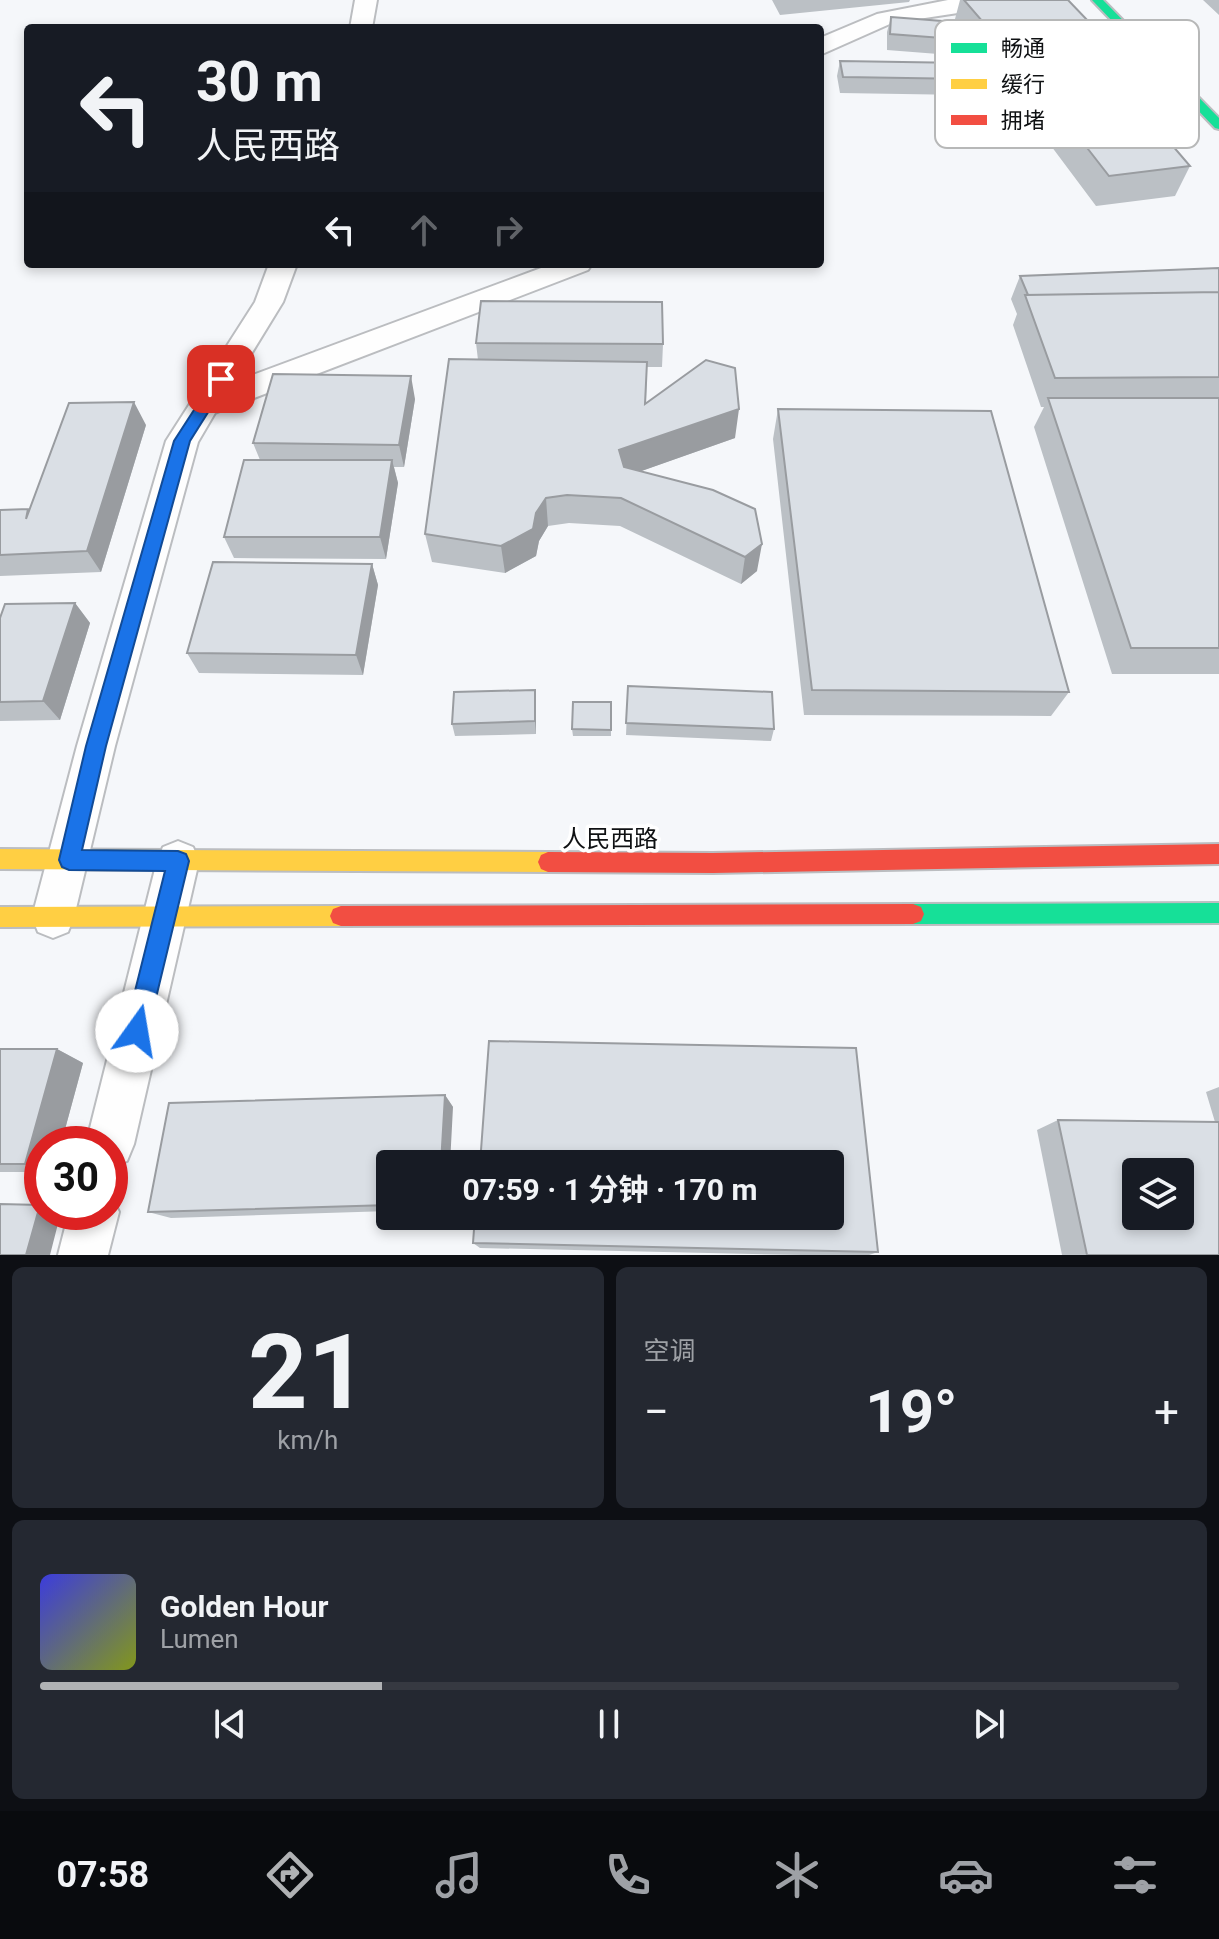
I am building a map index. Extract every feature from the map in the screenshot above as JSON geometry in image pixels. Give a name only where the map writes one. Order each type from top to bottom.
[{"type":"main road","points":[[1097,0],[1117,20]]},
{"type":"main road","points":[[1199,105],[1219,125]]},
{"type":"main road","name":"人民西路","points":[[0,859],[713,863],[1219,854]]},
{"type":"main road","points":[[0,917],[1219,913]]},
{"type":"street","points":[[362,24],[366,0]]},
{"type":"street","points":[[824,46],[849,30],[923,10],[1004,0]]},
{"type":"street","points":[[53,917],[96,746],[182,441],[269,302],[282,268]]},
{"type":"street","points":[[205,405],[567,268]]},
{"type":"street","points":[[114,1126],[178,861]]},
{"type":"street","points":[[83,1255],[89,1230]]},
{"type":"building","points":[[964,0],[1068,0],[1087,20],[981,20]]},
{"type":"building","points":[[891,17],[935,20],[935,37],[890,34]]},
{"type":"building","points":[[840,61],[935,63],[935,78],[843,77]]},
{"type":"building","points":[[1087,148],[1175,148],[1190,166],[1109,176]]},
{"type":"building","points":[[1219,268],[1219,292],[1028,295],[1020,276]]},
{"type":"building","points":[[1219,292],[1219,377],[1055,378],[1025,295]]},
{"type":"building","points":[[481,301],[662,302],[663,344],[476,343]]},
{"type":"building","points":[[449,359],[647,362],[645,404],[706,360],[735,368],[739,409],[619,450],[624,467],[713,490],[755,509],[762,544],[745,557],[621,498],[567,495],[546,498],[536,513],[533,529],[501,546],[425,534]]},
{"type":"building","points":[[273,374],[411,376],[399,445],[253,443]]},
{"type":"building","points":[[1048,398],[1219,398],[1219,648],[1131,648]]},
{"type":"building","points":[[134,402],[87,551],[0,555],[0,510],[28,509],[26,519],[69,403]]},
{"type":"building","points":[[778,409],[991,411],[1069,692],[812,690]]},
{"type":"building","points":[[244,460],[392,460],[380,537],[224,537]]},
{"type":"building","points":[[213,562],[372,564],[356,655],[187,653]]},
{"type":"building","points":[[75,603],[43,701],[0,702],[0,618],[5,604]]},
{"type":"building","points":[[628,686],[772,692],[774,729],[626,723]]},
{"type":"building","points":[[535,690],[535,721],[452,724],[454,692]]},
{"type":"building","points":[[573,702],[611,702],[611,730],[572,729]]},
{"type":"building","points":[[489,1041],[856,1048],[878,1252],[473,1243],[474,1230],[844,1230],[844,1150],[481,1150]]},
{"type":"building","points":[[0,1049],[57,1049],[36,1126],[24,1126],[24,1164],[0,1164]]},
{"type":"building","points":[[445,1095],[442,1150],[376,1150],[376,1205],[148,1212],[169,1103]]},
{"type":"building","points":[[1058,1120],[1219,1122],[1219,1255],[1087,1255]]},
{"type":"building","points":[[0,1204],[24,1205],[24,1230],[33,1230],[26,1255],[0,1255]]},
{"type":"traffic: fast","points":[[1097,0],[1117,20]]},
{"type":"traffic: fast","points":[[1199,105],[1219,125]]},
{"type":"traffic: fast","points":[[913,914],[1219,913]]},
{"type":"traffic: slow","points":[[0,859],[548,862]]},
{"type":"traffic: slow","points":[[0,917],[341,916]]},
{"type":"traffic: jam","points":[[548,862],[713,863],[1219,854]]},
{"type":"traffic: jam","points":[[341,916],[913,914]]},
{"type":"route","points":[[137,1031],[178,861],[69,860],[96,746],[182,441],[221,379]]}]
